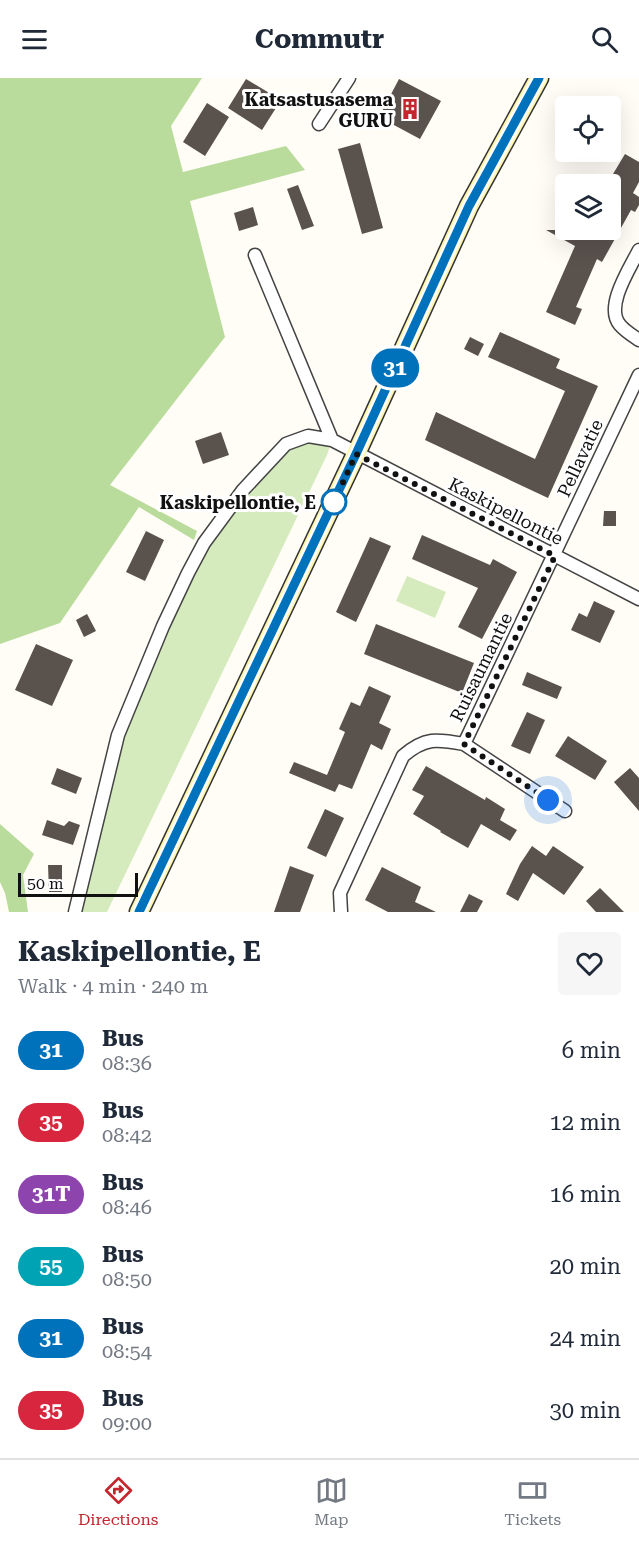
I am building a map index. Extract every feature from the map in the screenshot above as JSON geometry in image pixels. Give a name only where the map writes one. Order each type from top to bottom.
[{"type":"main road","points":[[139,912],[356,454],[469,206],[539,78]]},
{"type":"street","points":[[319,124],[349,78]]},
{"type":"street","points":[[639,250],[617,297],[615,308],[619,324],[639,340]]},
{"type":"street","points":[[255,255],[332,440]]},
{"type":"street","name":"Pellavatie","points":[[555,556],[639,375]]},
{"type":"street","points":[[75,912],[118,735],[163,626],[204,543],[243,490],[286,444],[308,436],[332,440]]},
{"type":"street","name":"Kaskipellontie","points":[[332,440],[639,600]]},
{"type":"street","name":"Ruisaumantie","points":[[341,912],[340,893],[403,756],[414,746],[436,739],[464,744],[555,556]]},
{"type":"street","points":[[464,744],[565,811]]},
{"type":"green space","points":[[0,78],[202,78],[171,126],[183,172],[286,146],[305,170],[190,201],[225,337],[110,485],[197,531],[194,540],[139,507],[60,623],[0,644]]},
{"type":"green space","points":[[332,440],[327,455],[107,912],[75,912],[118,735],[204,543],[286,444]]},
{"type":"green space","points":[[407,576],[446,592],[435,618],[396,601]]},
{"type":"green space","points":[[0,824],[34,854],[23,875],[28,912],[9,912],[0,882]]},
{"type":"building","points":[[246,79],[281,100],[262,130],[228,108]]},
{"type":"building","name":"Katsastusasema GURU","points":[[399,79],[441,101],[420,139],[379,117]]},
{"type":"building","points":[[207,103],[229,117],[205,156],[183,142]]},
{"type":"building","points":[[360,143],[383,228],[362,234],[338,149]]},
{"type":"building","points":[[625,154],[639,162],[639,182],[633,193],[639,197],[639,205],[635,212],[631,210],[621,228],[621,174],[613,174]]},
{"type":"building","points":[[298,185],[314,226],[302,230],[287,189]]},
{"type":"building","points":[[253,207],[258,225],[239,231],[234,213]]},
{"type":"building","points":[[564,240],[614,240],[602,262],[597,259],[576,307],[582,309],[575,325],[546,312],[575,246]]},
{"type":"building","points":[[500,332],[560,359],[556,368],[598,386],[548,498],[425,440],[436,412],[535,459],[565,391],[488,357]]},
{"type":"building","points":[[470,337],[484,344],[478,356],[464,349]]},
{"type":"building","points":[[221,432],[229,455],[203,464],[195,441]]},
{"type":"building","points":[[604,511],[616,511],[616,526],[603,526]]},
{"type":"building","points":[[146,531],[164,540],[145,581],[126,572]]},
{"type":"building","points":[[422,535],[490,565],[493,559],[517,572],[482,639],[458,627],[478,588],[412,559]]},
{"type":"building","points":[[370,537],[391,546],[356,622],[336,612]]},
{"type":"building","points":[[594,601],[615,611],[600,643],[571,630],[579,613],[587,617]]},
{"type":"building","points":[[87,614],[96,631],[84,637],[76,620]]},
{"type":"building","points":[[376,624],[474,663],[462,693],[364,654]]},
{"type":"building","points":[[36,644],[73,660],[52,706],[15,690]]},
{"type":"building","points":[[527,672],[562,687],[557,699],[522,685]]},
{"type":"building","points":[[369,686],[391,696],[379,723],[391,729],[382,750],[371,744],[352,789],[339,784],[335,792],[289,773],[294,762],[327,775],[345,732],[339,729],[351,702],[360,706]]},
{"type":"building","points":[[527,712],[545,720],[530,754],[511,746]]},
{"type":"building","points":[[568,736],[607,761],[595,780],[555,756]]},
{"type":"building","points":[[426,766],[505,809],[500,820],[517,830],[510,841],[481,824],[468,848],[413,814],[424,796],[412,790]]},
{"type":"building","points":[[57,768],[82,778],[76,794],[51,784]]},
{"type":"building","points":[[630,768],[639,778],[639,811],[614,782]]},
{"type":"building","points":[[325,809],[344,818],[326,857],[307,848]]},
{"type":"building","points":[[47,820],[64,826],[69,821],[80,825],[73,845],[42,835]]},
{"type":"building","points":[[532,846],[546,856],[553,846],[584,867],[564,895],[533,873],[518,901],[506,894],[520,864]]},
{"type":"building","points":[[48,865],[62,865],[62,892],[49,892]]},
{"type":"building","points":[[290,866],[314,875],[300,912],[274,912]]},
{"type":"building","points":[[382,867],[421,887],[415,902],[436,912],[388,912],[365,900]]},
{"type":"building","points":[[600,888],[624,912],[596,912],[586,901]]},
{"type":"building","points":[[469,894],[483,901],[477,912],[460,912]]},
{"type":"bus line","name":"31","points":[[139,912],[356,454],[469,206],[539,78]]},
{"type":"place","name":"Katsastusasema GURU","points":[[410,109]]},
{"type":"place","name":"Kaskipellontie, E","points":[[334,502]]},
{"type":"route","points":[[334,502],[356,454],[555,556],[464,744],[548,800]]}]
